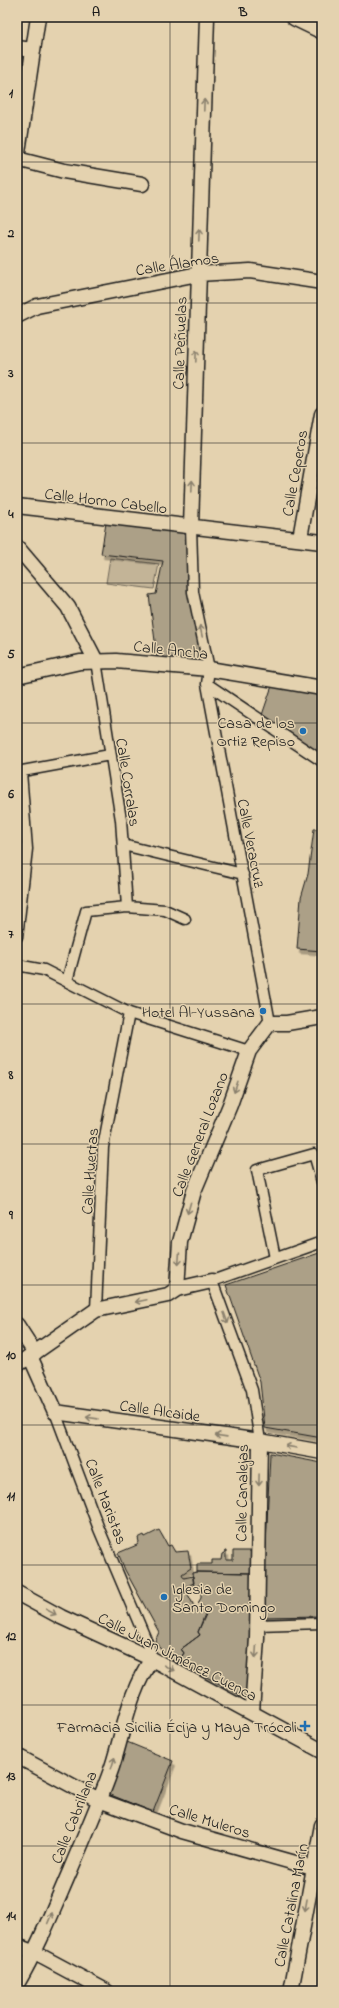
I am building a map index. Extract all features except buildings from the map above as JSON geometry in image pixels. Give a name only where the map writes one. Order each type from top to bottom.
[{"type":"street","points":[[38,17],[17,159],[64,170],[142,184]]},
{"type":"street","name":"Calle Peñuelas","points":[[207,17],[191,527],[193,592],[209,669]]},
{"type":"street","points":[[295,17],[322,30]]},
{"type":"street","points":[[17,48],[33,50]]},
{"type":"street","name":"Calle Álamos","points":[[17,309],[198,274],[250,271],[322,282]]},
{"type":"street","name":"Calle Álamos","points":[[17,316],[37,306]]},
{"type":"street","name":"Calle Ceperos","points":[[300,538],[322,414]]},
{"type":"street","name":"Calle Horno Cabello","points":[[17,506],[191,527],[300,538],[322,542]]},
{"type":"street","points":[[17,547],[68,607],[96,661]]},
{"type":"street","name":"Calle Ancha","points":[[17,676],[80,662],[116,660],[209,669],[322,688]]},
{"type":"street","name":"Calle Corralas","points":[[96,661],[121,820],[127,907]]},
{"type":"street","name":"Calle Veracruz","points":[[209,669],[206,684],[270,1023]]},
{"type":"street","points":[[206,684],[322,761]]},
{"type":"street","points":[[17,937],[27,849],[19,772],[110,755]]},
{"type":"street","points":[[123,845],[243,874]]},
{"type":"street","points":[[67,982],[86,911],[127,907],[165,910],[185,919]]},
{"type":"street","points":[[17,965],[44,970],[129,1013],[249,1051]]},
{"type":"street","name":"Calle Huertas","points":[[96,1310],[103,1147],[129,1013]]},
{"type":"street","points":[[270,1023],[287,1023],[322,1017]]},
{"type":"street","name":"Calle General Lozano","points":[[177,1288],[183,1230],[202,1168],[230,1106],[249,1051],[270,1023]]},
{"type":"street","points":[[275,1258],[257,1170],[314,1154],[322,1182]]},
{"type":"street","points":[[17,1365],[96,1310],[168,1295],[177,1288],[212,1281],[322,1242]]},
{"type":"street","name":"Calle Canalejas","points":[[212,1281],[252,1390],[260,1441],[257,1625],[252,1712]]},
{"type":"street","name":"Calle Maristas","points":[[17,1325],[32,1354],[99,1529],[149,1647],[152,1659]]},
{"type":"street","name":"Calle Alcaide","points":[[55,1412],[260,1441],[322,1452]]},
{"type":"street","name":"Calle Juan Jiménez Cuenca","points":[[17,1593],[61,1617],[152,1659],[322,1751]]},
{"type":"street","points":[[257,1625],[322,1623]]},
{"type":"street","name":"Calle Cabrillana","points":[[17,1984],[35,1953],[99,1800],[112,1766],[131,1697],[144,1670],[152,1659]]},
{"type":"street","name":"Calle Muleros","points":[[17,1756],[99,1800],[182,1831],[313,1868]]},
{"type":"street","name":"Calle Catalina Marín","points":[[291,1991],[322,1825]]},
{"type":"street","points":[[17,1946],[35,1953],[106,1991]]},
{"type":"shaded area","points":[[110,558],[159,564],[154,589],[106,583]]},
{"type":"place","name":"Casa de los Ortiz Repiso","points":[[303,731]]},
{"type":"place","name":"Hotel Al-Yussana","points":[[263,1011]]},
{"type":"place","name":"Iglesia de Santo Domingo","points":[[164,1597]]},
{"type":"place","name":"Farmacia Sicilia Écija y Maya Trócoli","points":[[305,1726]]}]
